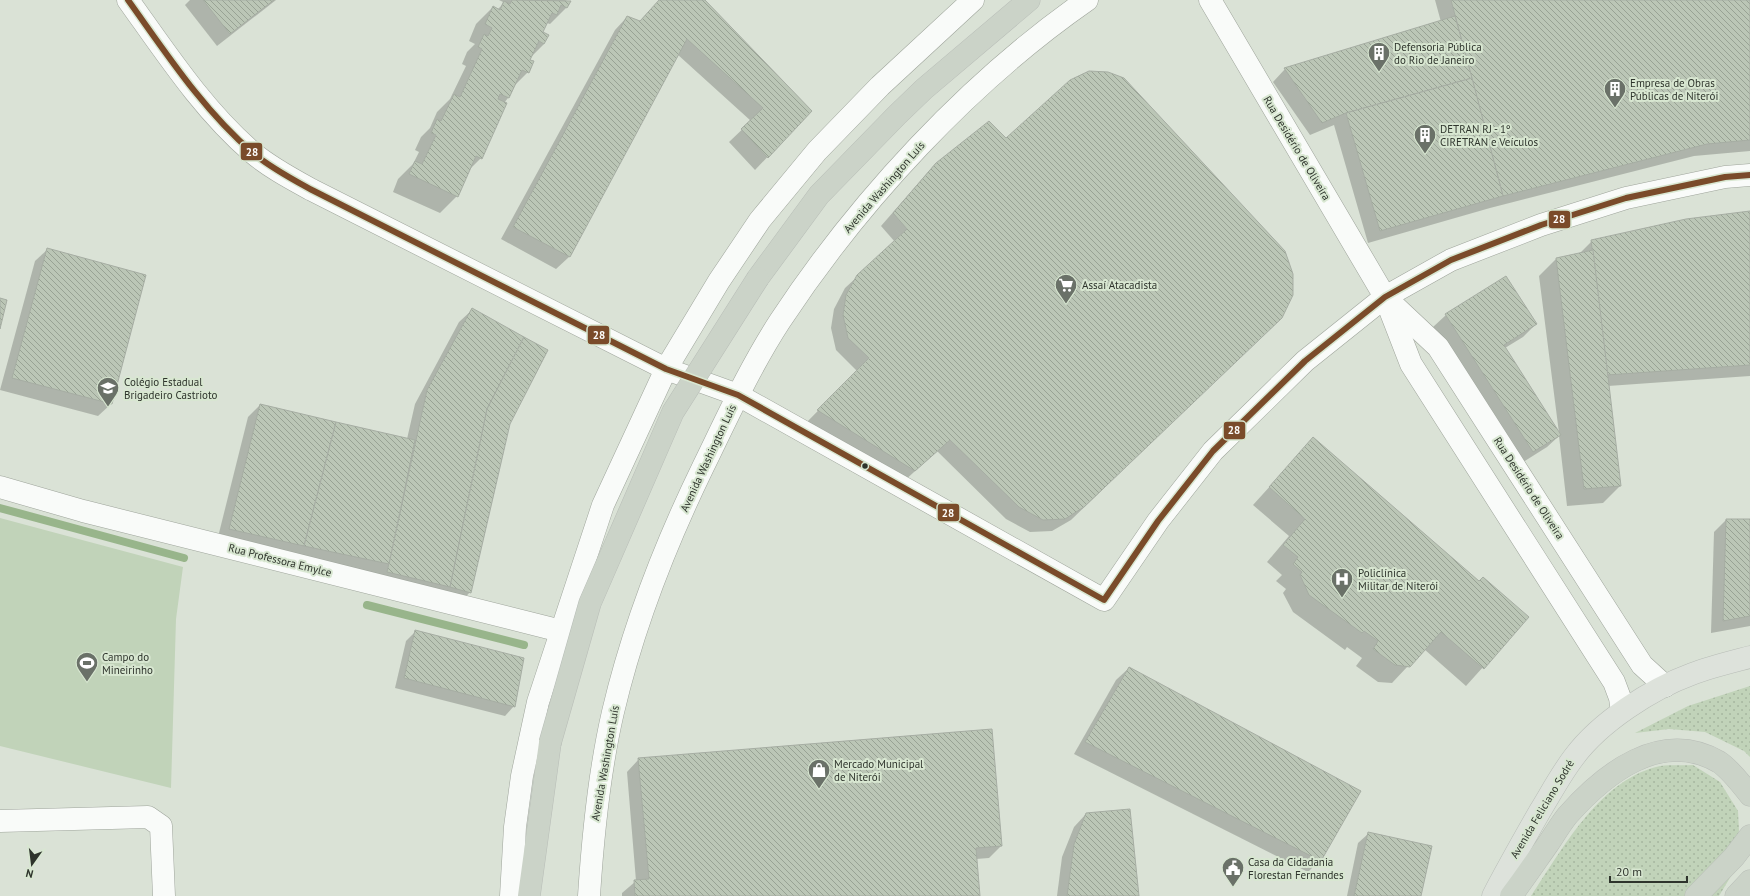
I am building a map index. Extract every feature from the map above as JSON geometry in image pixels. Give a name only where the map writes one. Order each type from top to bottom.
[{"type":"highway","points":[[529,896],[550,742],[590,603],[673,412],[758,278],[819,195],[924,89],[1029,0]]},
{"type":"highway","points":[[1511,896],[1567,817],[1604,779],[1640,757],[1667,750],[1693,752],[1719,762],[1738,780],[1750,795]]},
{"type":"highway","points":[[1696,896],[1734,857],[1750,836]]},
{"type":"highway","points":[[1736,896],[1750,880]]},
{"type":"main road","name":"Avenida Feliciano Sodré","points":[[1493,896],[1520,845],[1574,756],[1622,711],[1665,686],[1692,674],[1750,657]]},
{"type":"street","points":[[128,0],[202,100],[229,130],[253,153],[270,166],[312,190],[666,369],[738,395],[1104,600],[1158,521],[1213,451],[1305,361],[1385,297],[1451,260],[1541,225],[1626,198],[1725,177],[1750,175]]},
{"type":"street","points":[[511,896],[515,827],[522,776],[538,702],[603,505],[666,369],[719,281],[756,226],[808,163],[880,86],[973,0]]},
{"type":"street","name":"Avenida Washington Luís","points":[[588,896],[597,800],[611,719],[623,673],[659,567],[688,500],[738,395],[779,322],[845,231],[923,142],[991,76],[1047,28],[1087,0]]},
{"type":"street","name":"Rua Desidério de Oliveira","points":[[1210,0],[1385,297],[1411,364],[1614,682],[1620,698],[1622,711]]},
{"type":"street","name":"Rua Desidério de Oliveira","points":[[1385,297],[1438,347],[1642,665],[1665,686]]},
{"type":"street","name":"Rua Professora Emylce","points":[[0,487],[83,511],[561,631]]},
{"type":"street","points":[[0,821],[148,817],[161,826],[164,896]]},
{"type":"green space","name":"Campo do Mineirinho","points":[[0,518],[183,567],[176,619],[171,788],[0,746]]},
{"type":"green space","points":[[1750,686],[1750,757],[1744,751],[1705,732],[1669,729],[1635,733],[1688,706]]},
{"type":"green space","points":[[1693,765],[1720,782],[1738,811],[1739,831],[1731,876],[1719,896],[1531,896],[1583,820],[1599,802],[1616,787],[1635,775],[1656,767]]},
{"type":"building","points":[[203,0],[274,0],[230,34]]},
{"type":"building","points":[[512,0],[571,1],[567,8],[561,5],[557,15],[552,13],[543,32],[549,35],[544,44],[539,41],[530,60],[534,61],[529,73],[522,70],[509,98],[500,94],[498,99],[507,103],[482,159],[476,156],[458,197],[409,174],[415,161],[422,164],[436,135],[431,133],[437,119],[441,121],[454,94],[460,97],[482,49],[478,47],[484,34],[488,36],[492,28],[485,24],[493,6],[500,10],[504,1],[510,4]]},
{"type":"building","points":[[659,0],[705,0],[812,111],[768,158],[741,129],[763,108],[687,39],[570,257],[513,227],[627,16],[640,21]]},
{"type":"building","name":"Empresa de Obras Públicas de Niterói","points":[[1451,0],[1750,0],[1750,140],[1707,144],[1503,196]]},
{"type":"building","name":"Defensoria Pública do Rio de Janeiro","points":[[1455,16],[1472,78],[1346,113],[1322,123],[1284,68]]},
{"type":"building","name":"Assaí Atacadista","points":[[1089,71],[1108,72],[1124,78],[1285,251],[1293,274],[1293,295],[1282,318],[1084,507],[1065,519],[1043,520],[1019,507],[950,440],[915,471],[817,410],[869,358],[848,338],[843,315],[846,295],[857,275],[907,229],[893,213],[936,163],[989,121],[1006,138],[1070,80]]},
{"type":"building","name":"DETRAN RJ - 1º CIRETRAN e Veículos","points":[[1472,78],[1503,196],[1380,231],[1346,113]]},
{"type":"building","points":[[1750,211],[1750,365],[1607,375],[1591,240],[1686,219]]},
{"type":"building","points":[[47,248],[146,275],[112,404],[12,378]]},
{"type":"building","points":[[1593,250],[1621,486],[1584,489],[1556,258]]},
{"type":"building","points":[[1506,276],[1537,324],[1504,345],[1561,435],[1533,452],[1445,314]]},
{"type":"building","points":[[0,298],[7,300],[0,329]]},
{"type":"building","points":[[472,308],[524,337],[487,409],[450,587],[387,572],[427,390]]},
{"type":"building","points":[[524,337],[548,350],[510,424],[471,593],[450,587],[487,409]]},
{"type":"building","points":[[260,404],[336,422],[304,546],[229,529]]},
{"type":"building","points":[[336,422],[415,440],[389,564],[304,546]]},
{"type":"building","points":[[1313,437],[1479,581],[1483,577],[1529,617],[1484,669],[1441,632],[1410,667],[1395,665],[1373,649],[1378,641],[1364,631],[1362,633],[1309,595],[1300,575],[1302,572],[1293,564],[1298,557],[1283,545],[1305,519],[1269,487]]},
{"type":"building","points":[[1726,519],[1750,519],[1750,616],[1723,621]]},
{"type":"building","points":[[415,630],[524,658],[515,707],[404,678]]},
{"type":"building","points":[[1129,667],[1361,791],[1321,861],[1085,742]]},
{"type":"building","name":"Mercado Municipal de Niterói","points":[[992,729],[1002,846],[976,848],[980,896],[635,896],[634,880],[649,879],[638,758]]},
{"type":"building","points":[[1130,809],[1139,896],[1067,896],[1074,844],[1086,813]]},
{"type":"building","points":[[1368,832],[1432,846],[1421,896],[1354,896]]},
{"type":"waterway","points":[[0,508],[184,558]]},
{"type":"waterway","points":[[367,605],[524,645]]},
{"type":"transit line","name":"28","points":[[128,0],[201,100],[235,136],[267,164],[312,190],[666,369],[738,395],[1104,600],[1158,521],[1213,451],[1305,361],[1385,297],[1451,260],[1541,225],[1626,198],[1725,177],[1750,175]]},
{"type":"place","name":"Defensoria Pública do Rio de Janeiro","points":[[1379,72]]},
{"type":"place","name":"Empresa de Obras Públicas de Niterói","points":[[1615,108]]},
{"type":"place","name":"DETRAN RJ - 1º CIRETRAN e Veículos","points":[[1425,154]]},
{"type":"place","name":"Assaí Atacadista","points":[[1066,304]]},
{"type":"place","name":"Colégio Estadual Brigadeiro Castrioto","points":[[108,408]]},
{"type":"place","name":"Policlínica Militar de Niterói","points":[[1342,598]]},
{"type":"place","name":"Campo do Mineirinho","points":[[87,682]]},
{"type":"place","name":"Mercado Municipal de Niterói","points":[[819,790]]},
{"type":"place","name":"Casa da Cidadania Florestan Fernandes","points":[[1233,888]]}]
